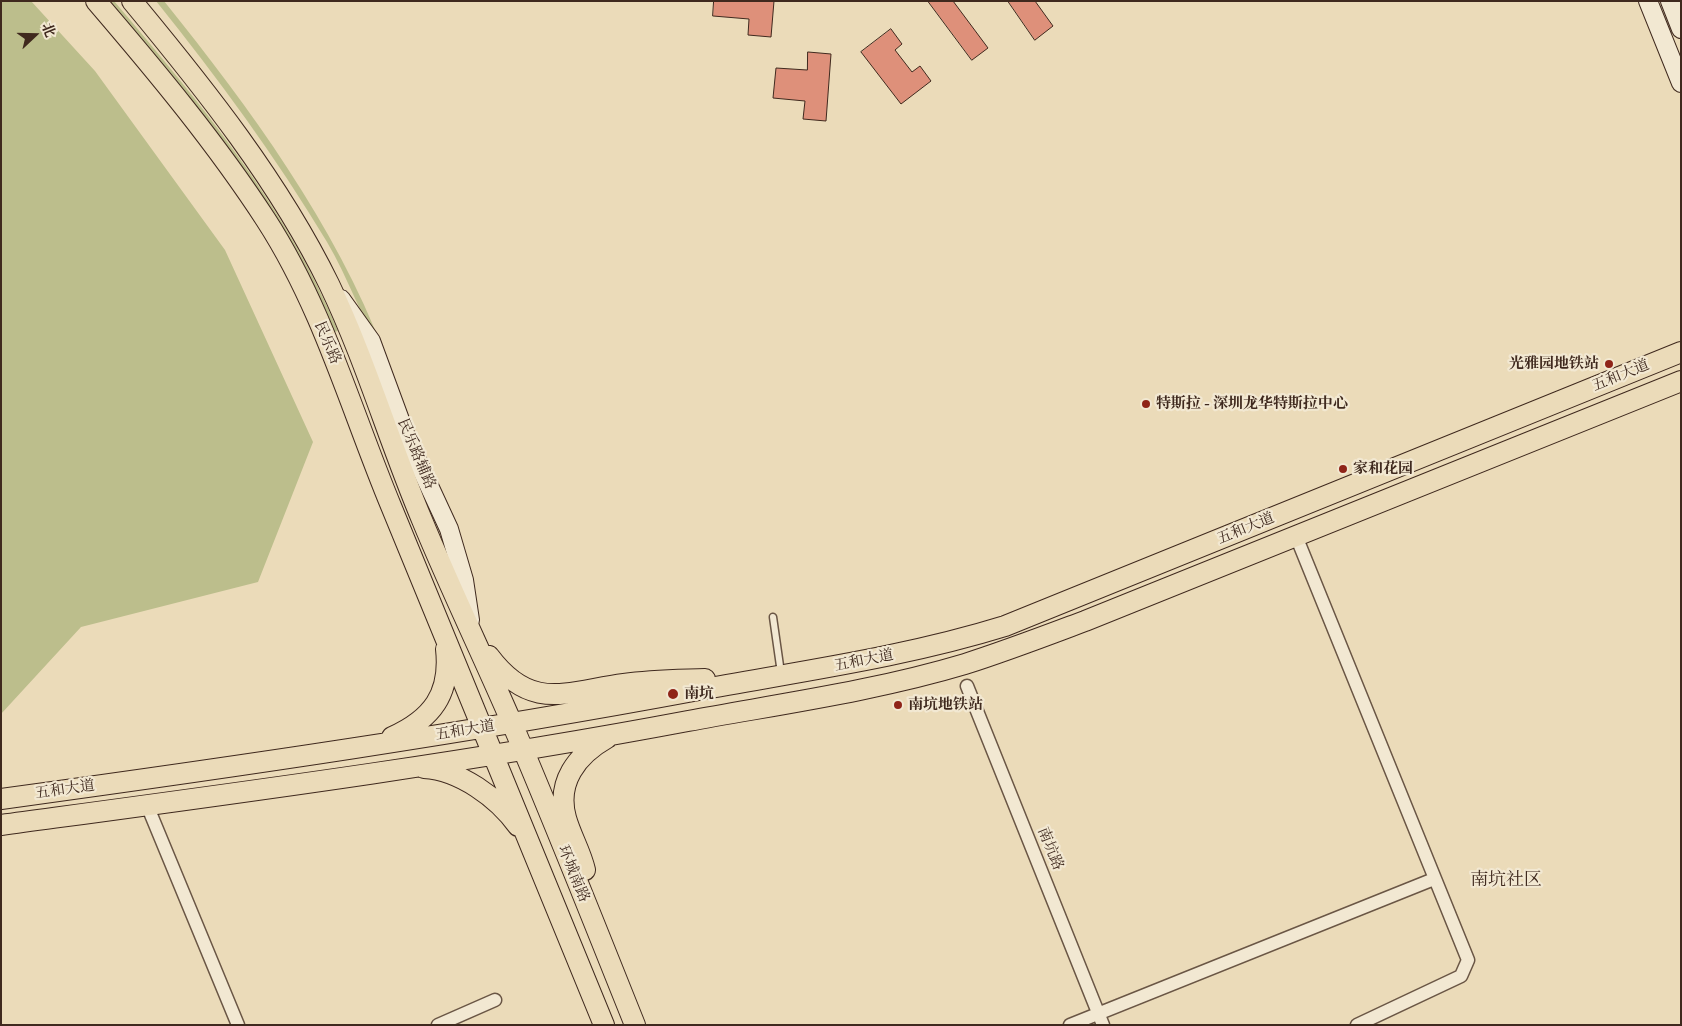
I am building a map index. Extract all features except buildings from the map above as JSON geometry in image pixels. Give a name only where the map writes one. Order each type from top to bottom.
[{"type":"main road","name":"民乐路","points":[[96,1],[142,55],[227,164],[267,221],[297,275],[328,344],[390,504],[484,728]]},
{"type":"main road","name":"民乐路","points":[[132,1],[142,9],[176,54],[275,191],[307,241],[330,285],[353,336],[421,518],[512,724]]},
{"type":"main road","points":[[1648,1],[1681,83]]},
{"type":"main road","points":[[1670,1],[1681,29]]},
{"type":"main road","name":"民乐路辅路","points":[[330,285],[371,341],[406,436],[422,463],[449,528],[464,580],[473,635]]},
{"type":"main road","name":"五和大道","points":[[1,799],[512,724],[782,675],[866,662],[955,642],[1005,626],[1681,352]]},
{"type":"main road","name":"五和大道","points":[[1,825],[407,767],[613,735],[869,687],[963,664],[1024,644],[1681,381]]},
{"type":"main road","points":[[368,746],[394,736],[420,722],[438,701],[447,673],[444,632]]},
{"type":"main road","points":[[473,635],[510,680],[522,688],[548,695],[646,682],[782,675]]},
{"type":"main road","name":"环城南路","points":[[512,724],[635,1025]]},
{"type":"main road","name":"环城南路","points":[[484,728],[604,1025]]},
{"type":"main road","points":[[569,939],[596,929],[584,863],[566,817],[564,796],[568,777],[577,760],[593,746],[613,735]]},
{"type":"main road","points":[[407,767],[434,768],[473,786],[493,799],[514,820],[530,844]]},
{"type":"street","points":[[1296,536],[1468,960],[1461,976],[1357,1025]]},
{"type":"street","name":"南坑路","points":[[967,686],[1101,1019]]},
{"type":"street","points":[[147,805],[238,1025]]},
{"type":"street","points":[[1070,1025],[1101,1019],[1434,879]]},
{"type":"street","points":[[438,1025],[495,1000]]},
{"type":"lane","points":[[772,617],[782,675]]},
{"type":"green space","points":[[1,1],[31,1],[95,71],[225,250],[313,442],[258,582],[81,627],[1,714]]},
{"type":"green space","points":[[109,1],[114,1],[146,39],[209,117],[239,158],[294,242],[338,331],[334,332],[313,284],[297,255]]},
{"type":"green space","points":[[156,1],[164,1],[228,83],[288,169],[316,213],[341,258],[384,352],[368,326],[335,255],[308,210],[224,89]]},
{"type":"place","name":"光雅园地铁站","points":[[1609,364]]},
{"type":"place","name":"特斯拉 - 深圳龙华特斯拉中心","points":[[1146,404]]},
{"type":"place","name":"家和花园","points":[[1343,469]]},
{"type":"place","name":"南坑","points":[[673,694]]},
{"type":"place","name":"南坑地铁站","points":[[898,705]]},
{"type":"district","name":"南坑社区","points":[[1506,880]]}]
